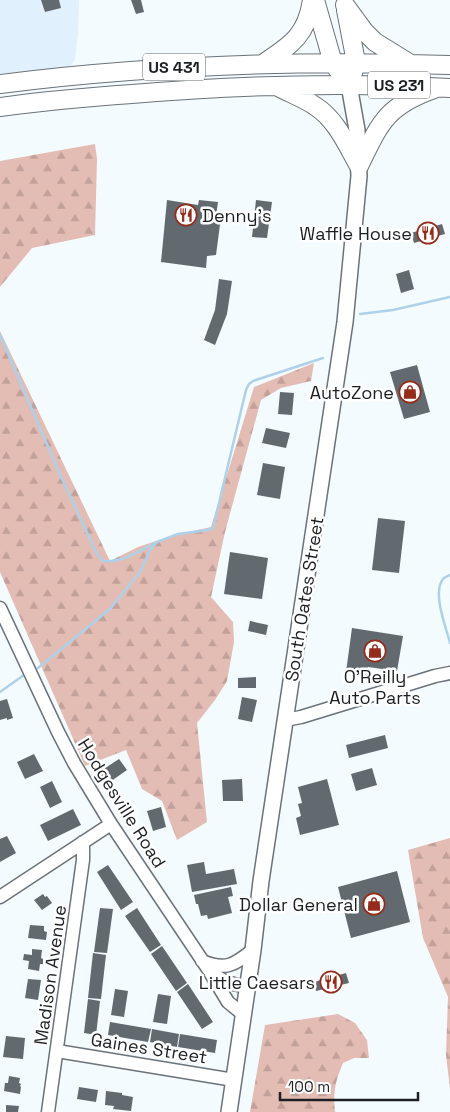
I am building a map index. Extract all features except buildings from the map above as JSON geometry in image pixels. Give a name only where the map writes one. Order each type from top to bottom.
[{"type":"highway","name":"South Oates Street","points":[[314,0],[333,62],[349,85]]},
{"type":"highway","points":[[264,63],[290,46],[299,35],[306,23],[314,0]]},
{"type":"highway","name":"South Oates Street","points":[[344,2],[356,62],[349,85]]},
{"type":"highway","name":"US 231","points":[[344,2],[375,42],[410,63]]},
{"type":"highway","name":"US 231","points":[[333,62],[450,65]]},
{"type":"highway","name":"US 431","points":[[0,84],[85,74],[175,67],[333,62]]},
{"type":"highway","points":[[85,74],[86,97]]},
{"type":"highway","name":"US 231","points":[[349,85],[445,88]]},
{"type":"highway","name":"US 431","points":[[0,107],[86,97],[167,91],[349,85]]},
{"type":"highway","points":[[276,86],[316,106],[327,115],[359,166]]},
{"type":"highway","points":[[359,166],[377,129],[400,104],[416,96],[445,88]]},
{"type":"main road","name":"South Oates Street","points":[[230,1112],[261,882],[344,330],[359,176],[357,130],[349,85]]},
{"type":"street","name":"Hodgesville Road","points":[[0,608],[58,732],[74,763],[111,824],[205,965],[218,978],[226,982],[248,987]]},
{"type":"street","points":[[285,720],[450,673]]},
{"type":"street","points":[[0,897],[111,824]]},
{"type":"street","name":"Madison Avenue","points":[[48,1112],[83,860],[83,842]]},
{"type":"street","points":[[205,965],[222,966],[231,964],[253,950]]},
{"type":"street","points":[[205,965],[228,1002],[244,1015]]},
{"type":"street","name":"Gaines Street","points":[[57,1051],[234,1080]]},
{"type":"shaded area","points":[[0,0],[79,0],[78,34],[73,63],[68,68],[11,74],[0,73]]},
{"type":"green space","points":[[95,144],[97,159],[95,235],[32,248],[0,287],[0,161]]},
{"type":"green space","points":[[0,331],[110,561],[138,547],[171,536],[211,527],[254,387],[314,363],[311,381],[281,388],[261,400],[225,532],[211,597],[233,622],[234,642],[227,681],[197,723],[207,822],[177,840],[162,801],[142,789],[126,750],[85,766],[0,572]]},
{"type":"green space","points":[[450,838],[450,1089],[446,1055],[448,997],[423,938],[408,850]]},
{"type":"green space","points":[[338,1014],[355,1023],[367,1040],[369,1058],[354,1058],[343,1063],[335,1087],[335,1112],[250,1112],[265,1025]]},
{"type":"waterway","points":[[360,314],[393,310],[450,297]]},
{"type":"waterway","points":[[0,335],[58,470],[97,554],[103,561],[117,560],[130,556],[155,543]]},
{"type":"waterway","points":[[38,668],[110,609],[140,572],[150,550],[157,542],[178,534],[213,528],[249,384],[253,381],[323,358]]},
{"type":"waterway","points":[[450,575],[443,579],[439,593],[439,601],[450,643]]},
{"type":"waterway","points":[[0,692],[24,675]]},
{"type":"place","name":"Denny's","points":[[186,215]]},
{"type":"place","name":"Waffle House","points":[[428,233]]},
{"type":"place","name":"AutoZone","points":[[410,392]]},
{"type":"place","name":"O'Reilly Auto Parts","points":[[375,651]]},
{"type":"place","name":"Dollar General","points":[[374,904]]},
{"type":"place","name":"Little Caesars","points":[[331,982]]}]
